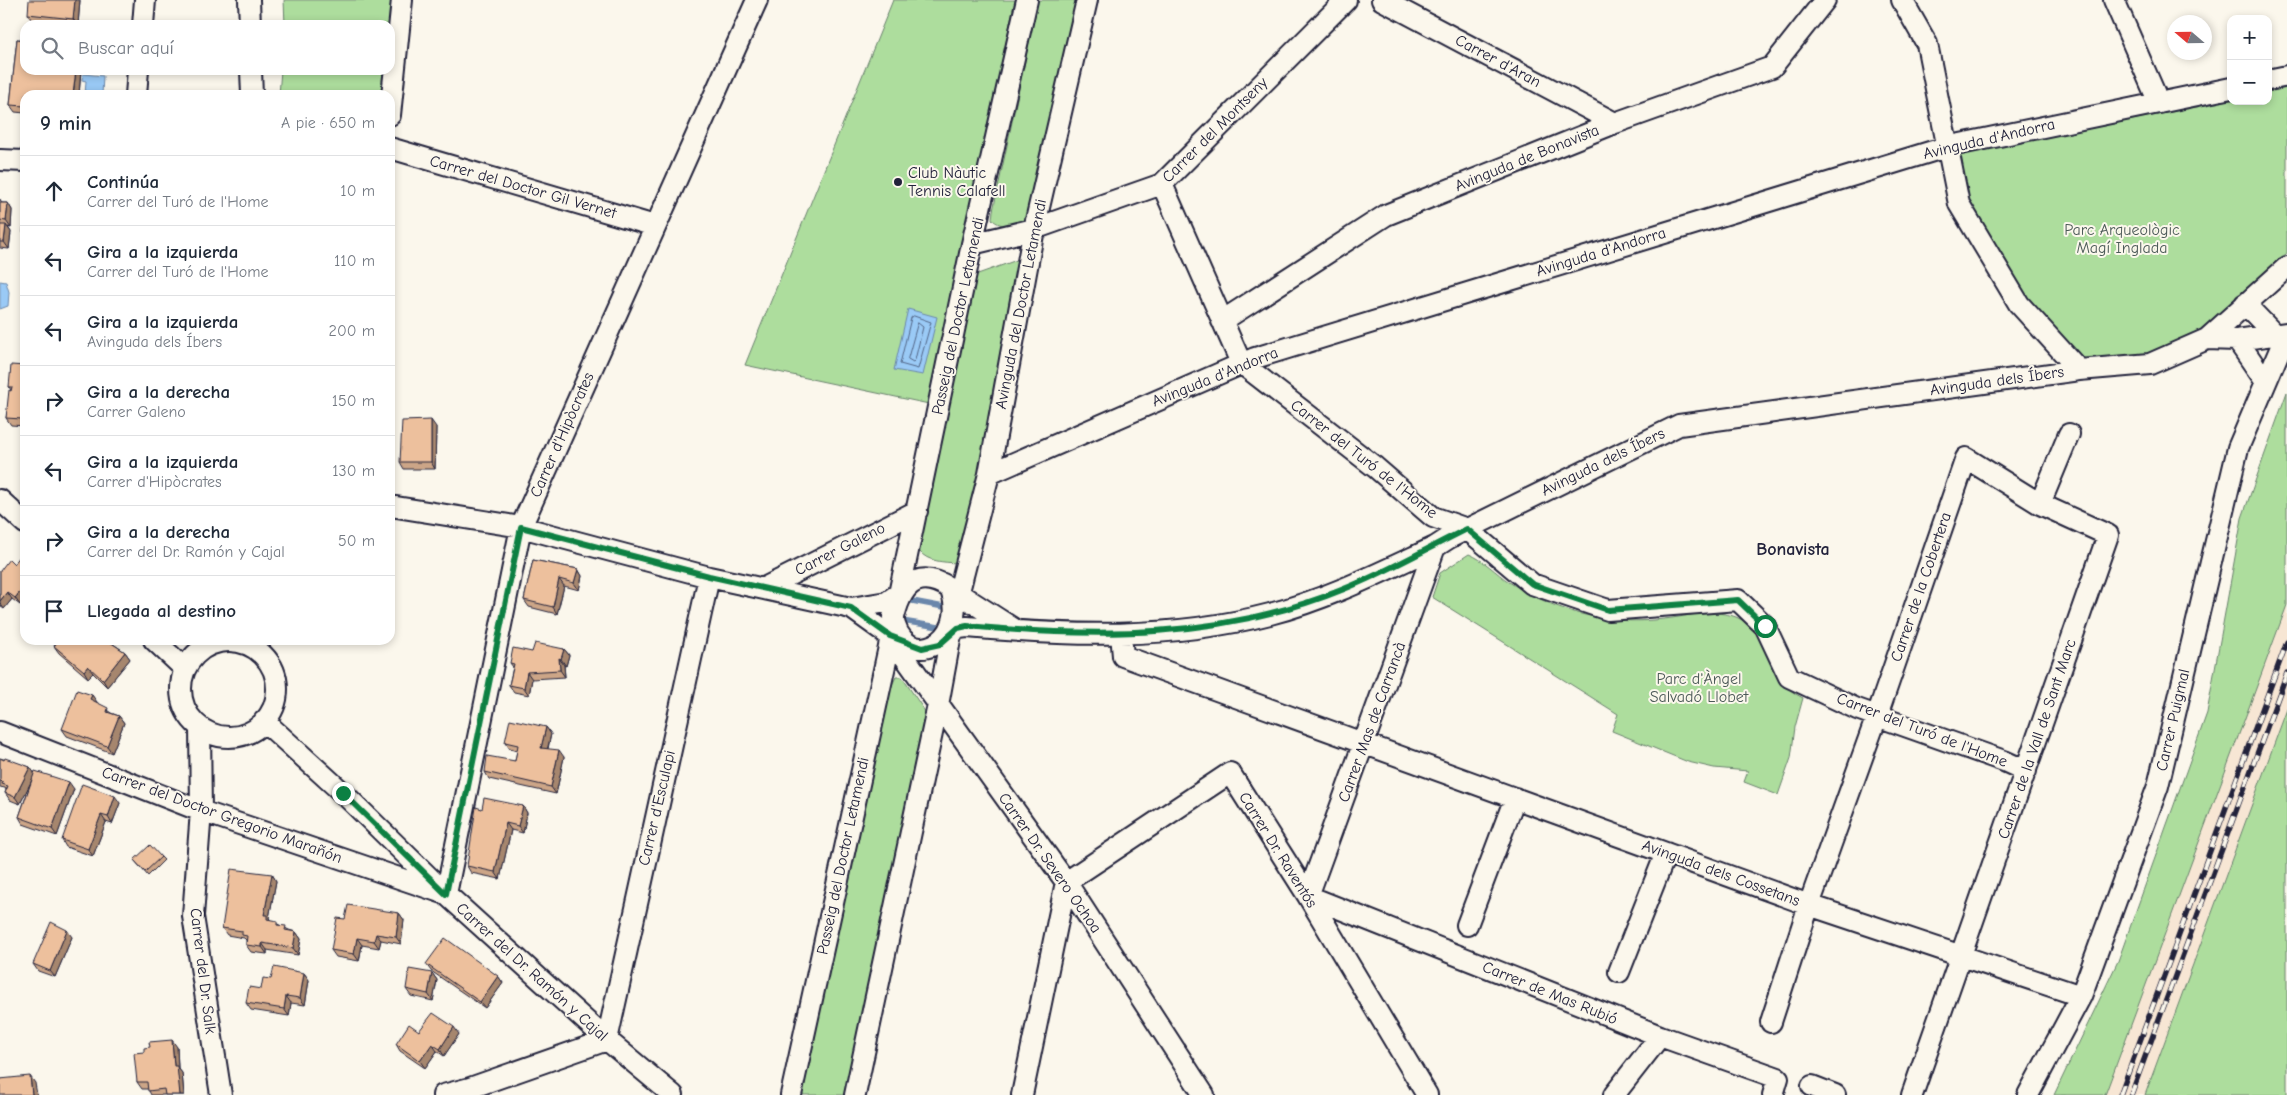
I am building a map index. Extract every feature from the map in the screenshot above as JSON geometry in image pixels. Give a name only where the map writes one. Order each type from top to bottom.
[{"type":"street","points":[[143,20],[145,0]]},
{"type":"street","points":[[249,0],[250,20]]},
{"type":"street","points":[[395,68],[402,0]]},
{"type":"street","name":"Carrer d'Hipòcrates","points":[[446,894],[521,527],[757,0]]},
{"type":"street","name":"Passeig del Doctor Letamendi","points":[[792,1095],[897,608],[972,244],[1027,0]]},
{"type":"street","name":"Avinguda del Doctor Letamendi","points":[[951,616],[989,474],[1034,229],[1087,0]]},
{"type":"street","name":"Carrer del Montseny","points":[[972,244],[1034,229],[1162,184],[1346,0]]},
{"type":"street","name":"Carrer d'Aran","points":[[1382,0],[1615,123]]},
{"type":"street","name":"Avinguda de Bonavista","points":[[1222,321],[1386,215],[1615,123],[1772,67],[1825,0]]},
{"type":"street","points":[[1902,0],[1926,44],[1959,204],[2019,304],[2079,370]]},
{"type":"street","points":[[2114,0],[2160,103]]},
{"type":"street","points":[[136,90],[138,75]]},
{"type":"street","points":[[251,75],[252,90]]},
{"type":"street","points":[[393,90],[394,75]]},
{"type":"street","points":[[2272,79],[2287,76]]},
{"type":"street","name":"Avinguda d'Andorra","points":[[989,474],[1241,363],[1946,147],[2227,89]]},
{"type":"street","name":"Carrer del Doctor Gil Vernet","points":[[395,149],[655,226]]},
{"type":"street","points":[[0,160],[20,161]]},
{"type":"street","name":"Carrer del Turó de l'Home","points":[[1162,184],[1241,363],[1375,467],[1433,517],[1467,529],[1532,584],[1608,610],[1738,600],[1765,626],[1789,678],[1878,716],[2004,761],[2026,771]]},
{"type":"street","name":"Avinguda dels Íbers","points":[[911,646],[922,648],[951,616],[958,628],[967,626],[1018,631],[1121,634],[1218,625],[1270,614],[1344,590],[1435,547],[1467,529],[1679,425],[2079,370],[2150,364],[2207,339],[2287,267]]},
{"type":"street","points":[[2246,304],[2282,333]]},
{"type":"street","name":"Avinguda dels Íbers","points":[[2207,339],[2237,340],[2282,333]]},
{"type":"street","name":"Carrer Puigmal","points":[[2028,1095],[2081,996],[2158,786],[2238,448],[2266,382],[2282,333]]},
{"type":"street","points":[[2237,340],[2266,382]]},
{"type":"street","points":[[2040,504],[2069,434]]},
{"type":"street","name":"Carrer de la Vall de Sant Marc","points":[[1912,1095],[2108,535],[2040,504],[1966,458]]},
{"type":"street","name":"Carrer de la Cobertera","points":[[1772,1022],[1809,905],[1878,716],[1966,458]]},
{"type":"street","points":[[0,500],[20,518]]},
{"type":"street","name":"Carrer Galeno","points":[[395,507],[521,527],[709,576],[851,608],[897,608]]},
{"type":"street","name":"Carrer Galeno","points":[[764,588],[917,510]]},
{"type":"street","name":"Carrer Mas de Carrancà","points":[[1308,896],[1435,547]]},
{"type":"street","name":"Carrer d'Esculapi","points":[[606,1040],[709,576]]},
{"type":"street","points":[[855,1095],[938,705],[951,616],[928,578],[914,582],[897,608]]},
{"type":"street","name":"Carrer Galeno","points":[[851,608],[887,602],[897,608],[911,646]]},
{"type":"street","name":"Carrer Dr. Severo Ochoa","points":[[897,608],[938,705],[1066,882],[1204,1095]]},
{"type":"street","points":[[951,616],[1018,631]]},
{"type":"street","name":"Avinguda dels Cossetans","points":[[1121,634],[1123,656],[1809,905],[2081,996]]},
{"type":"street","points":[[159,645],[185,669]]},
{"type":"street","points":[[208,645],[197,654],[185,669],[181,685],[183,702],[190,717],[200,727],[215,735],[231,737],[248,734],[264,721],[272,712],[277,696],[276,680],[269,662],[258,650],[247,645]]},
{"type":"street","name":"Carrer del Dr. Ramón y Cajal","points":[[264,721],[343,793],[446,894],[606,1040],[673,1095]]},
{"type":"street","name":"Carrer del Dr. Salk","points":[[200,727],[201,811],[193,916],[221,1095]]},
{"type":"street","name":"Carrer del Doctor Gregorio Marañón","points":[[0,732],[201,811],[446,894]]},
{"type":"street","name":"Carrer Dr. Raventós","points":[[1066,882],[1230,773],[1308,896],[1427,1095]]},
{"type":"street","points":[[1467,925],[1515,798]]},
{"type":"street","points":[[1619,972],[1666,853]]},
{"type":"street","points":[[1022,1095],[1066,882]]},
{"type":"street","name":"Carrer de Mas Rubió","points":[[1308,896],[1660,1036],[1778,1078],[1773,1095]]},
{"type":"street","points":[[1614,1095],[1660,1036]]},
{"type":"street","points":[[443,1095],[470,1088],[606,1040]]},
{"type":"street","points":[[1812,1086],[1835,1095]]},
{"type":"shaded area","points":[[2287,605],[2287,709],[2145,1095],[2105,1095]]},
{"type":"green space","points":[[284,0],[391,0],[389,20],[285,20]]},
{"type":"green space","name":"Club Nàutic Tennis Calafell","points":[[893,0],[1015,0],[929,404],[745,365]]},
{"type":"green space","points":[[1038,0],[1078,0],[1027,221],[1013,225],[1004,225],[992,219],[993,211]]},
{"type":"green space","points":[[281,75],[383,75],[381,90],[279,90]]},
{"type":"green space","name":"Parc Arqueològic Magí Inglada","points":[[2287,88],[2287,253],[2204,328],[2127,366],[2069,358],[2004,279],[1948,157],[2227,101],[2227,105],[2272,105],[2272,91]]},
{"type":"green space","points":[[1017,260],[1023,261],[1022,273],[963,544],[957,563],[936,561],[919,551],[975,275]]},
{"type":"green space","points":[[2287,392],[2287,605],[2105,1095],[2054,1095],[2118,961],[2207,713],[2242,518]]},
{"type":"green space","name":"Parc d'Àngel Salvadó Llobet","points":[[1469,554],[1485,563],[1509,582],[1532,595],[1569,611],[1616,620],[1640,621],[1704,613],[1720,613],[1736,617],[1749,624],[1763,644],[1778,678],[1788,689],[1803,698],[1795,727],[1791,758],[1778,795],[1744,782],[1748,771],[1714,768],[1688,762],[1612,731],[1618,714],[1432,597],[1440,573]]},
{"type":"green space","points":[[896,677],[902,677],[926,713],[844,1095],[800,1095],[888,693]]},
{"type":"green space","points":[[2287,709],[2287,1095],[2145,1095]]},
{"type":"water","points":[[83,75],[103,76],[102,90],[85,90],[86,81],[82,80]]},
{"type":"water","points":[[0,281],[6,282],[9,292],[8,306],[0,309]]},
{"type":"water","points":[[908,309],[937,317],[923,375],[894,370]]},
{"type":"building","points":[[29,0],[75,0],[73,19],[28,14]]},
{"type":"building","points":[[17,39],[20,39],[20,75],[75,75],[74,90],[20,90],[20,106],[10,105]]},
{"type":"building","points":[[0,203],[8,203],[6,221],[0,220]]},
{"type":"building","points":[[0,225],[6,225],[4,242],[0,242]]},
{"type":"building","points":[[11,365],[20,366],[20,419],[6,418],[9,390],[11,391],[12,387],[9,387]]},
{"type":"building","points":[[431,420],[431,462],[400,462],[402,421]]},
{"type":"building","points":[[20,556],[20,592],[15,598],[7,592],[0,601],[0,571],[9,559],[14,564]]},
{"type":"building","points":[[533,560],[578,569],[574,583],[559,579],[553,607],[524,600]]},
{"type":"building","points":[[535,643],[564,649],[561,659],[559,658],[560,670],[527,672],[524,688],[509,685],[514,664],[510,663],[513,648],[532,652]]},
{"type":"building","points":[[114,645],[125,652],[103,680],[88,666],[84,671],[54,646]]},
{"type":"building","points":[[77,690],[92,695],[90,699],[108,708],[107,712],[119,716],[107,746],[62,729]]},
{"type":"building","points":[[510,719],[546,727],[541,748],[559,750],[551,787],[485,772],[487,756],[515,761],[518,745],[505,742]]},
{"type":"building","points":[[0,758],[30,767],[15,797],[5,793],[8,786],[0,781]]},
{"type":"building","points":[[35,771],[69,782],[52,829],[19,817]]},
{"type":"building","points":[[82,784],[115,796],[108,817],[101,815],[88,849],[62,840]]},
{"type":"building","points":[[484,798],[523,806],[518,826],[506,823],[495,872],[467,866],[476,807],[482,809]]},
{"type":"building","points":[[150,845],[161,857],[145,872],[134,860]]},
{"type":"building","points":[[231,869],[272,874],[264,915],[267,915],[267,919],[277,921],[277,925],[286,926],[285,930],[296,932],[293,948],[262,943],[262,947],[246,945],[247,936],[242,935],[242,931],[222,928]]},
{"type":"building","points":[[348,905],[399,913],[396,937],[376,934],[374,941],[357,938],[354,954],[331,950],[337,918],[345,919]]},
{"type":"building","points":[[51,922],[67,930],[50,971],[33,964]]},
{"type":"building","points":[[445,938],[498,976],[480,1002],[426,964]]},
{"type":"building","points":[[274,967],[304,973],[300,998],[286,996],[284,1009],[246,1003],[249,987],[261,989],[263,978],[271,979]]},
{"type":"building","points":[[409,969],[432,973],[428,994],[406,989]]},
{"type":"building","points":[[433,1013],[454,1027],[440,1049],[432,1044],[420,1061],[396,1044],[409,1024],[419,1031]]},
{"type":"building","points":[[172,1040],[174,1066],[177,1066],[180,1095],[165,1095],[164,1089],[148,1091],[147,1082],[137,1082],[134,1053],[144,1052],[144,1048],[150,1047],[149,1042]]},
{"type":"building","points":[[30,1076],[32,1095],[0,1095],[0,1079]]},
{"type":"waterway","points":[[907,600],[949,608]]},
{"type":"waterway","points":[[902,621],[945,628]]},
{"type":"railway","points":[[2120,1095],[2287,642]]},
{"type":"railway","points":[[2131,1095],[2287,673]]},
{"type":"place","name":"Club Nàutic Tennis Calafell","points":[[898,182]]},
{"type":"district","name":"Bonavista","points":[[1793,549]]},
{"type":"route","points":[[343,793],[446,894],[521,527],[709,576],[851,608],[890,636],[911,646],[922,648],[940,644],[958,628],[967,626],[1018,631],[1105,635],[1161,632],[1218,625],[1270,614],[1344,590],[1435,547],[1467,529],[1532,584],[1608,610],[1738,600],[1765,626]]}]
